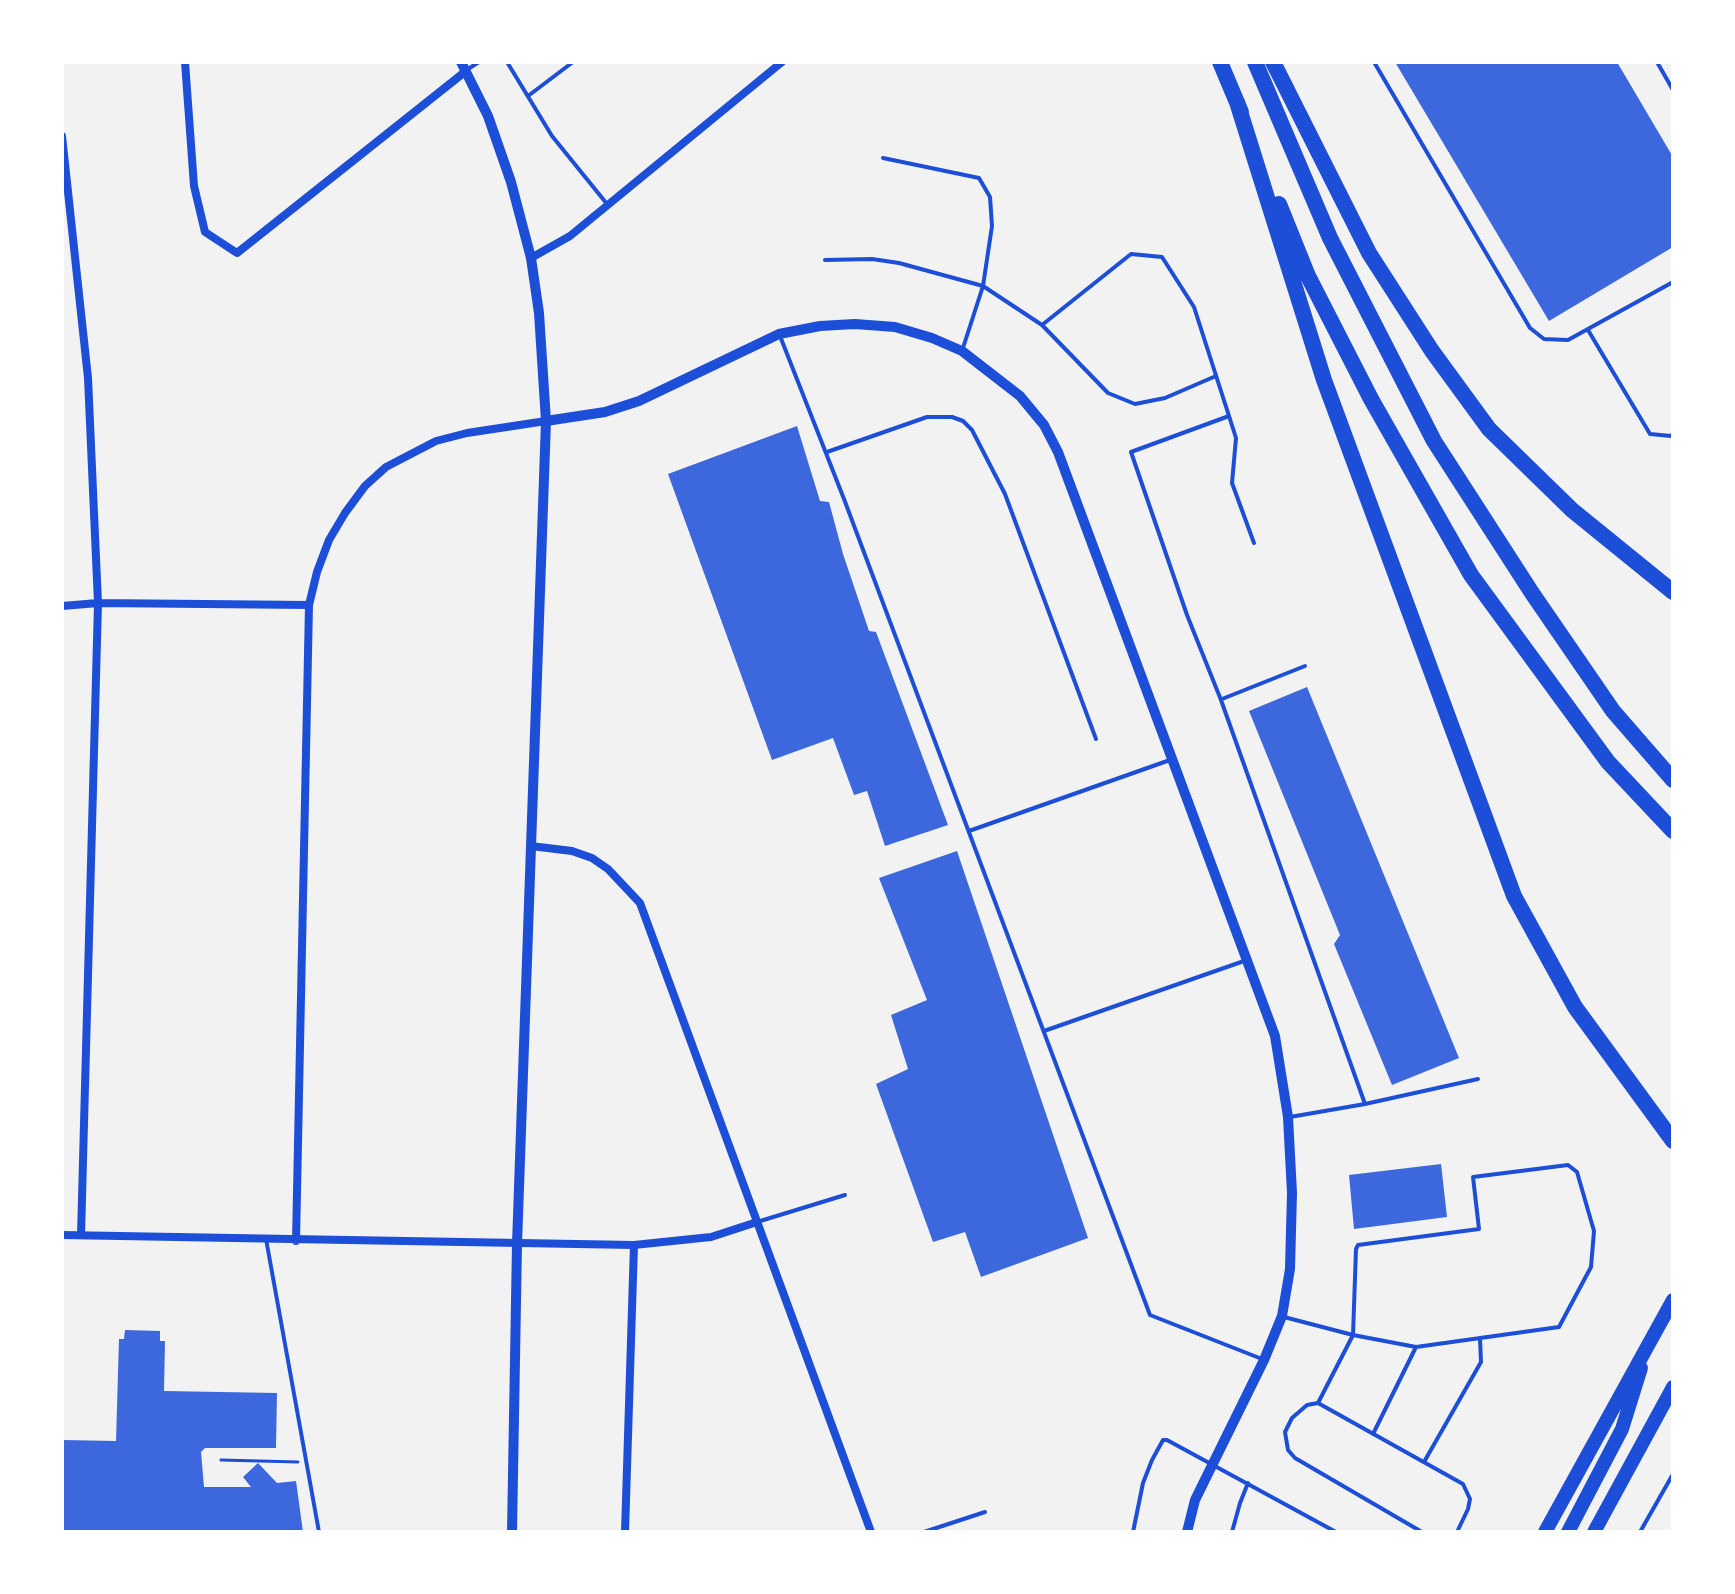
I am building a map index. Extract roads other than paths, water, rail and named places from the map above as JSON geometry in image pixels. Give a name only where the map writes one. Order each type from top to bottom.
[{"type":"highway","points":[[1220,62],[1308,276],[1371,399],[1471,575],[1608,762],[1673,831]]},
{"type":"highway","points":[[1255,62],[1330,238],[1434,441],[1613,711],[1673,780]]},
{"type":"highway","points":[[1273,62],[1369,253],[1432,351],[1489,429],[1572,510],[1673,592]]},
{"type":"highway","points":[[1237,102],[1324,380],[1514,896],[1575,1007],[1673,1141]]},
{"type":"main road","points":[[1545,1532],[1673,1300]]},
{"type":"main road","points":[[1568,1532],[1622,1429],[1651,1337]]},
{"type":"main road","points":[[1594,1532],[1673,1387]]},
{"type":"street","points":[[185,62],[194,186],[205,232],[237,253],[463,66],[488,116],[507,169],[531,258],[539,313],[546,421],[517,1244],[512,1532]]},
{"type":"street","points":[[531,258],[570,236],[782,62]]},
{"type":"street","points":[[62,136],[64,187],[88,378],[98,603],[81,1235]]},
{"type":"street","points":[[296,1241],[309,605],[329,540],[345,513],[365,486],[386,467],[436,441],[467,433],[605,412],[639,401],[779,334],[820,326],[855,324],[895,327],[932,338],[962,351],[1020,396],[1044,425],[1058,452],[1275,1036],[1288,1117],[1292,1193],[1290,1269],[1282,1316],[1264,1360],[1195,1500],[1187,1532]]},
{"type":"street","points":[[62,606],[98,603],[309,605]]},
{"type":"street","points":[[531,846],[572,851],[592,858],[618,877],[640,903],[871,1532]]},
{"type":"street","points":[[62,1235],[634,1245],[711,1237],[757,1222]]},
{"type":"street","points":[[625,1532],[634,1245]]},
{"type":"lane","points":[[463,66],[479,62]]},
{"type":"lane","points":[[507,62],[552,136],[608,205]]},
{"type":"lane","points":[[528,96],[573,62]]},
{"type":"lane","points":[[1374,62],[1530,328],[1544,339],[1568,340],[1673,282]]},
{"type":"lane","points":[[1657,62],[1673,90]]},
{"type":"lane","points":[[883,158],[979,178],[990,197],[992,226],[983,286],[962,351]]},
{"type":"lane","points":[[1042,325],[1131,254],[1162,257],[1194,307],[1236,438],[1232,483],[1254,543]]},
{"type":"lane","points":[[825,260],[872,259],[899,263],[983,286],[1042,325],[1108,393],[1135,404],[1165,398],[1216,376]]},
{"type":"lane","points":[[1588,330],[1650,434],[1673,434]]},
{"type":"lane","points":[[779,334],[827,452],[1150,1315],[1264,1360]]},
{"type":"lane","points":[[1229,416],[1131,452],[1365,1104]]},
{"type":"lane","points":[[827,452],[927,417],[952,417],[963,421],[972,430],[1005,494],[1096,739]]},
{"type":"lane","points":[[1221,700],[1305,666]]},
{"type":"lane","points":[[969,831],[1172,760]]},
{"type":"lane","points":[[1044,1032],[1246,960]]},
{"type":"lane","points":[[1288,1117],[1478,1079]]},
{"type":"lane","points":[[1282,1316],[1353,1335],[1416,1347],[1559,1327],[1591,1267],[1594,1231],[1577,1172],[1568,1165],[1473,1177],[1479,1229],[1358,1245],[1353,1257],[1353,1335],[1318,1403],[1298,1410],[1292,1418],[1285,1432],[1288,1450],[1295,1458],[1422,1532]]},
{"type":"lane","points":[[757,1222],[845,1195]]},
{"type":"lane","points":[[266,1239],[319,1532]]},
{"type":"lane","points":[[1424,1462],[1481,1362],[1480,1339]]},
{"type":"lane","points":[[1373,1434],[1416,1347]]},
{"type":"lane","points":[[1318,1403],[1463,1484],[1470,1499],[1457,1532]]},
{"type":"lane","points":[[1133,1532],[1143,1483],[1163,1440],[1336,1532]]},
{"type":"lane","points":[[1640,1532],[1673,1474]]},
{"type":"lane","points":[[1232,1532],[1248,1483]]},
{"type":"lane","points":[[924,1532],[985,1512]]}]
